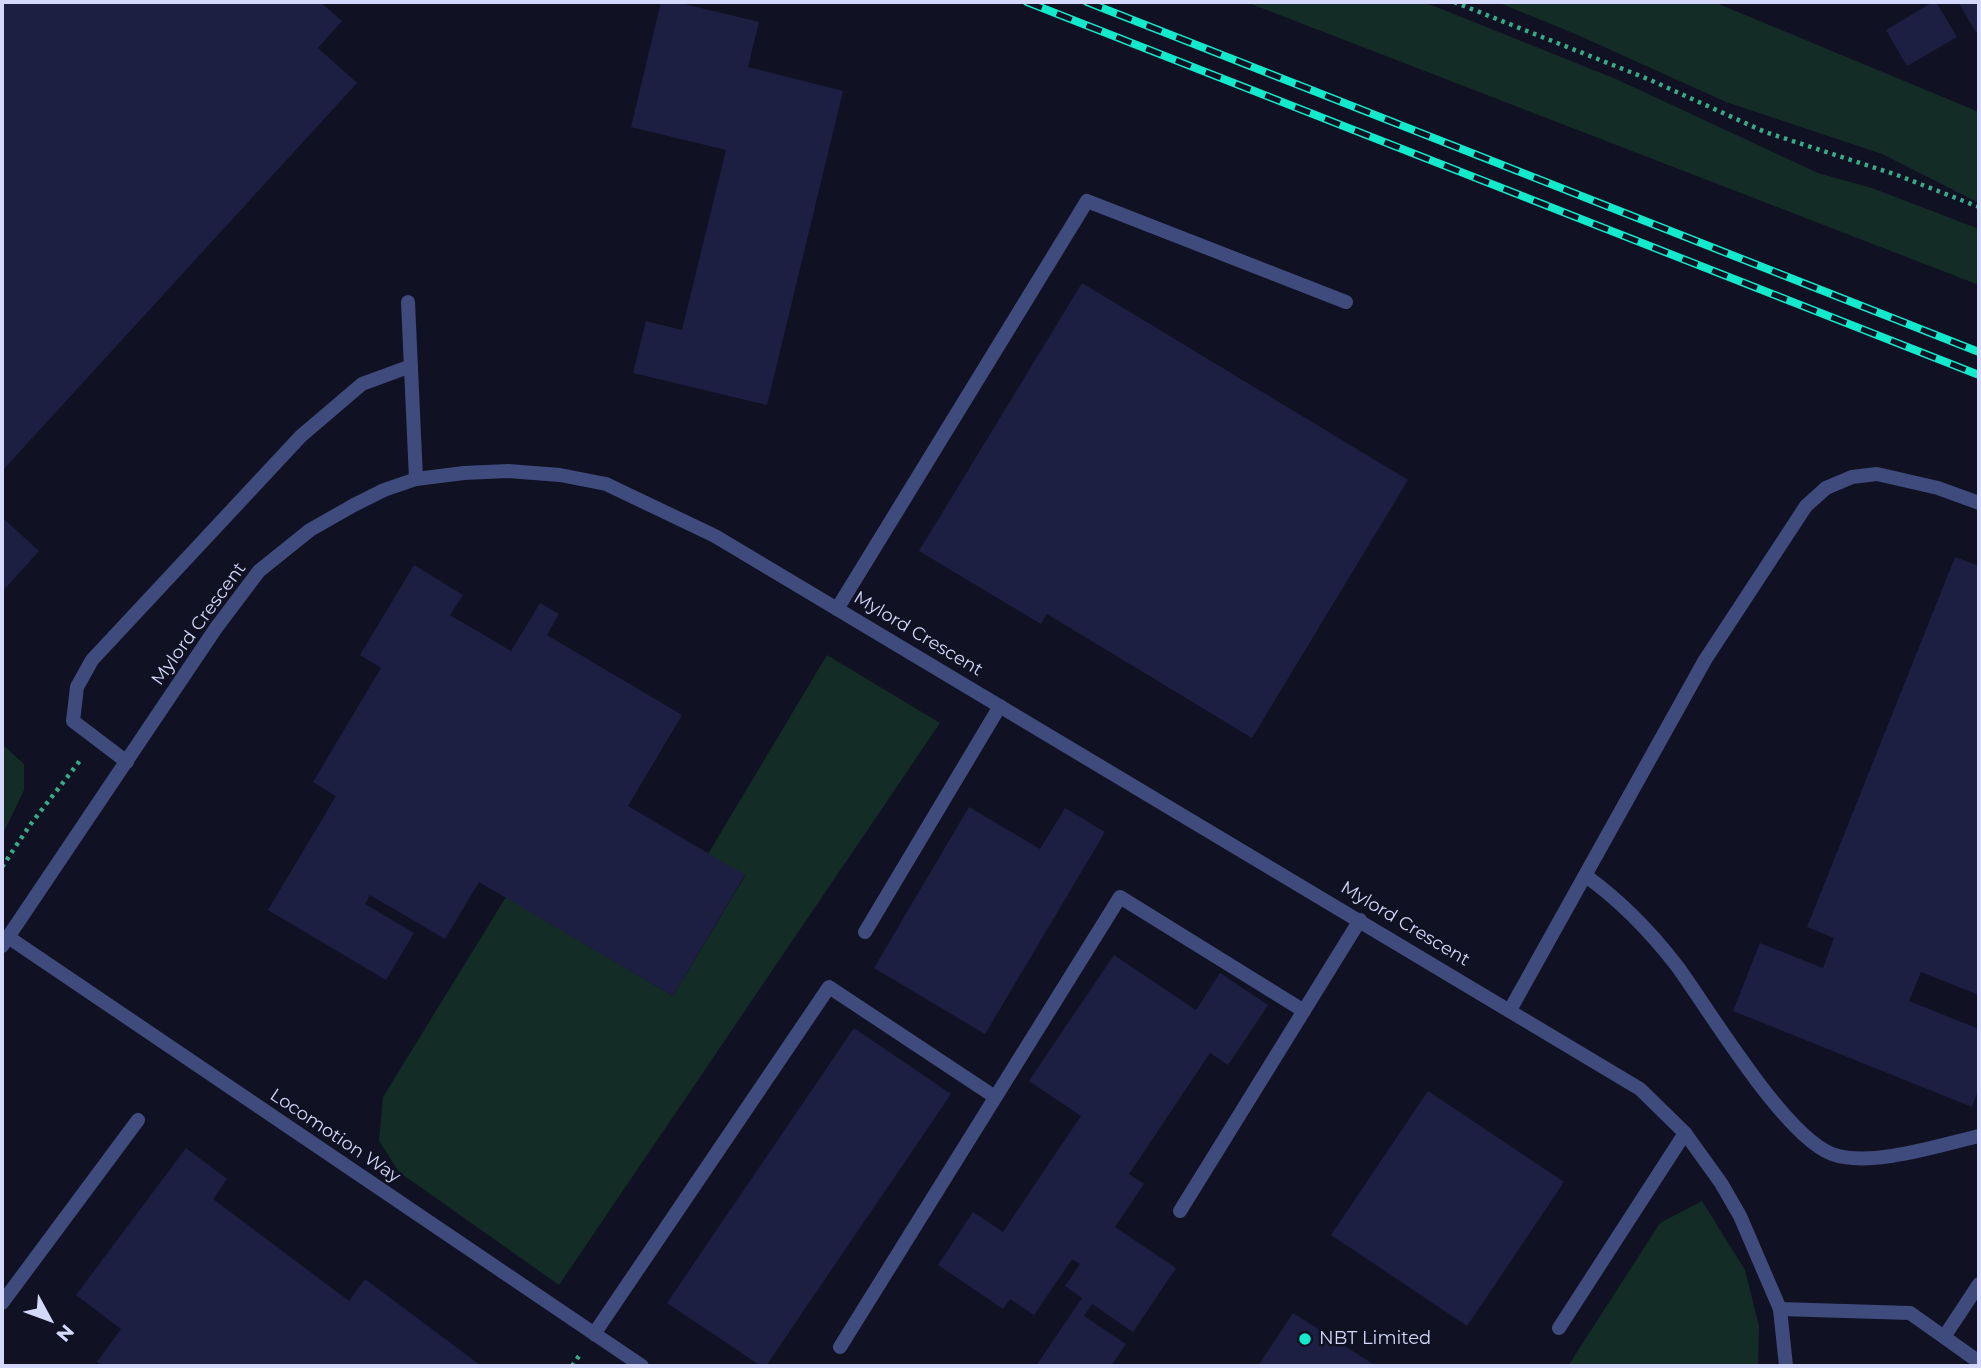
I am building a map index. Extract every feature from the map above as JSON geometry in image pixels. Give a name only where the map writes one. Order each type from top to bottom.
[{"type":"street","points":[[837,609],[1087,201],[1346,302]]},
{"type":"street","points":[[408,302],[416,479]]},
{"type":"street","points":[[127,762],[73,721],[77,687],[92,660],[301,436],[362,384],[411,366]]},
{"type":"street","name":"Mylord Crescent","points":[[5,942],[216,628],[259,571],[310,530],[384,490],[416,479],[508,471],[560,475],[606,485],[715,536],[1640,1089],[1685,1133],[1721,1183],[1740,1216],[1760,1257],[1780,1309],[1786,1366]]},
{"type":"street","points":[[1510,1010],[1705,660],[1806,506],[1826,488],[1852,477],[1877,474],[1938,488],[1979,503]]},
{"type":"street","points":[[864,932],[1000,706]]},
{"type":"street","points":[[1586,876],[1638,919],[1675,964],[1753,1075],[1789,1121],[1813,1144],[1834,1155],[1868,1159],[1923,1150],[1979,1136]]},
{"type":"street","points":[[840,1347],[1120,897],[1304,1011]]},
{"type":"street","points":[[1180,1211],[1360,920]]},
{"type":"street","name":"Locomotion Way","points":[[5,942],[642,1366]]},
{"type":"street","points":[[594,1334],[829,987],[995,1097]]},
{"type":"street","points":[[2,1303],[138,1120]]},
{"type":"street","points":[[1559,1328],[1685,1133]]},
{"type":"street","points":[[1944,1337],[1979,1284]]},
{"type":"street","points":[[1780,1309],[1910,1313],[1979,1362]]},
{"type":"path","points":[[1454,2],[1648,79],[1765,132],[1897,175],[1979,206]]},
{"type":"path","points":[[2,867],[30,825],[96,740]]},
{"type":"green space","points":[[1246,2],[1420,2],[1434,6],[1616,79],[1818,173],[1872,188],[1979,229],[1979,285]]},
{"type":"green space","points":[[1497,2],[1714,2],[1979,112],[1979,203],[1882,154],[1726,102]]},
{"type":"green space","points":[[827,655],[940,723],[559,1285],[399,1172],[379,1141],[383,1097],[506,897],[673,996],[745,876],[708,854]]},
{"type":"green space","points":[[2,744],[24,764],[24,790],[2,836]]},
{"type":"green space","points":[[1702,1201],[1745,1270],[1759,1326],[1758,1366],[1568,1366],[1660,1223]]},
{"type":"building","points":[[2,2],[320,2],[342,21],[318,48],[357,83],[2,471]]},
{"type":"building","points":[[661,2],[676,2],[759,22],[748,67],[843,91],[767,405],[633,373],[646,321],[682,330],[726,150],[631,127]]},
{"type":"building","points":[[1936,2],[1957,37],[1907,66],[1886,30]]},
{"type":"building","points":[[1958,2],[1979,2],[1979,37]]},
{"type":"building","points":[[1082,283],[1408,480],[1252,738],[1047,614],[1041,624],[919,551]]},
{"type":"building","points":[[2,517],[39,551],[2,592]]},
{"type":"building","points":[[1955,557],[1979,566],[1979,995],[1921,972],[1909,1001],[1979,1029],[1979,1088],[1972,1107],[1733,1011],[1760,943],[1823,968],[1834,938],[1807,927]]},
{"type":"building","points":[[414,565],[463,595],[450,615],[511,651],[540,603],[559,614],[547,635],[682,715],[628,806],[745,875],[673,996],[479,882],[445,939],[370,895],[365,904],[414,933],[386,980],[268,910],[336,796],[313,782],[381,668],[360,655]]},
{"type":"building","points":[[969,807],[1040,849],[1065,808],[1105,832],[985,1034],[874,968]]},
{"type":"building","points":[[1114,955],[1196,1010],[1220,973],[1268,1005],[1228,1065],[1210,1053],[1129,1174],[1144,1184],[1115,1227],[1176,1268],[1133,1332],[1092,1304],[1084,1316],[1126,1344],[1111,1366],[1036,1366],[1082,1298],[1065,1286],[1080,1264],[1072,1259],[1034,1315],[1010,1299],[1003,1309],[938,1265],[973,1212],[1003,1232],[1081,1116],[1029,1081]]},
{"type":"building","points":[[854,1028],[951,1094],[766,1366],[761,1366],[667,1303]]},
{"type":"building","points":[[1428,1091],[1564,1182],[1467,1326],[1331,1235]]},
{"type":"building","points":[[186,1148],[227,1179],[213,1199],[349,1301],[365,1279],[480,1365],[103,1366],[97,1362],[121,1329],[76,1295]]},
{"type":"building","name":"NBT Limited","points":[[1293,1313],[1376,1366],[1258,1366]]},
{"type":"railway","points":[[1027,2],[1979,375]]},
{"type":"railway","points":[[1087,2],[1979,352]]},
{"type":"place","name":"NBT Limited","points":[[1305,1339]]}]
